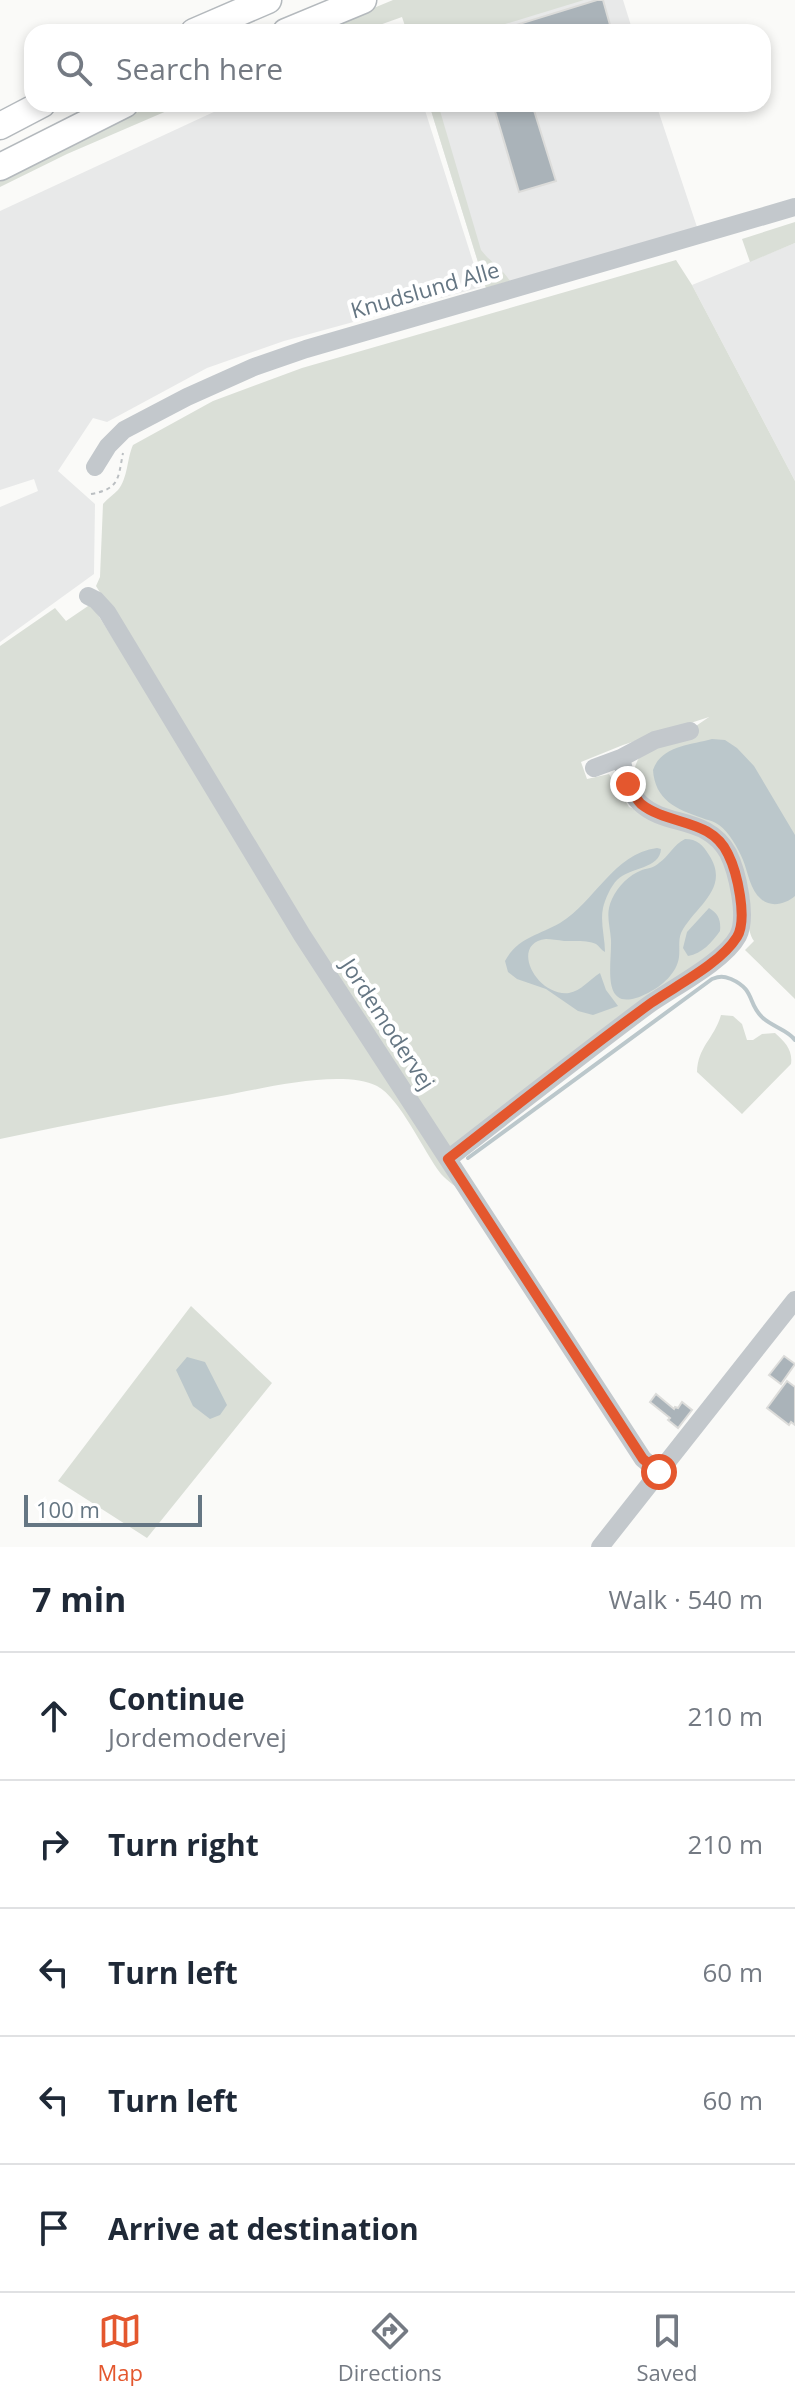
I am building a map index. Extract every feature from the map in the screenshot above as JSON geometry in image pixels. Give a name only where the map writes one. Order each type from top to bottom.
[{"type":"highway","points":[[212,24],[268,0]]},
{"type":"highway","points":[[305,24],[363,0]]},
{"type":"highway","points":[[0,113],[24,102]]},
{"type":"highway","points":[[0,126],[27,112]]},
{"type":"highway","points":[[0,167],[109,112]]},
{"type":"street","name":"Knudslund Alle","points":[[95,467],[108,446],[124,430],[254,367],[306,349],[795,207]]},
{"type":"street","name":"Jordemodervej","points":[[88,596],[107,612],[302,935],[643,1459],[659,1472]]},
{"type":"street","points":[[594,768],[655,740],[690,731]]},
{"type":"street","points":[[448,1159],[649,1004],[726,951],[740,933],[742,902],[728,853],[708,831],[657,813],[639,803],[628,784],[621,758]]},
{"type":"street","points":[[600,1547],[795,1300]]},
{"type":"path","points":[[91,494],[106,491],[119,479],[125,447]]},
{"type":"shaded area","points":[[393,0],[584,0],[505,24],[404,24],[402,17],[382,24],[335,24]]},
{"type":"shaded area","points":[[448,0],[623,0],[630,24],[417,24]]},
{"type":"shaded area","points":[[138,112],[164,112],[0,187],[0,180]]},
{"type":"shaded area","points":[[214,112],[426,112],[481,287],[284,341],[207,368],[107,422],[93,418],[58,471],[95,504],[94,574],[0,642],[0,507],[38,491],[34,479],[0,490],[0,211]]},
{"type":"shaded area","points":[[431,112],[659,112],[697,227],[486,288]]},
{"type":"shaded area","points":[[431,112],[440,112],[481,250],[510,281],[486,288]]},
{"type":"shaded area","points":[[795,222],[795,243],[750,262],[742,239]]},
{"type":"shaded area","points":[[795,243],[795,481],[692,285]]},
{"type":"shaded area","points":[[676,260],[795,481],[795,999],[745,950],[754,941],[749,928],[749,898],[741,864],[729,842],[705,825],[643,799],[634,790],[631,776],[645,752],[660,744],[697,736],[693,728],[709,717],[581,762],[587,779],[609,774],[629,807],[707,835],[716,843],[734,880],[737,909],[733,934],[718,954],[450,1149],[387,1056],[96,586],[100,577],[103,504],[121,485],[133,445],[213,401],[302,368]]},
{"type":"shaded area","points":[[91,604],[647,1472],[648,1477],[644,1480],[640,1466],[464,1193],[441,1174],[403,1113],[377,1086],[344,1079],[281,1085],[0,1139],[0,646],[55,608],[66,621]]},
{"type":"shaded area","points":[[712,739],[725,740],[754,766],[795,835],[795,896],[787,901],[774,904],[761,899],[752,886],[739,850],[726,832],[715,822],[668,802],[658,789],[653,770],[662,756],[677,748]]},
{"type":"shaded area","points":[[685,839],[699,843],[709,855],[715,867],[714,888],[681,933],[678,963],[672,974],[648,993],[622,999],[615,994],[610,975],[610,904],[628,878],[657,865]]},
{"type":"shaded area","points":[[661,849],[656,860],[623,876],[608,893],[602,913],[605,952],[589,942],[548,939],[535,943],[529,950],[531,969],[546,987],[557,992],[573,992],[600,973],[606,990],[618,1006],[593,1015],[578,1011],[546,989],[517,979],[508,972],[505,961],[516,947],[572,914],[628,859]]},
{"type":"shaded area","points":[[709,908],[719,918],[720,931],[702,950],[688,956],[683,948],[687,932]]},
{"type":"shaded area","points":[[721,1015],[733,1016],[742,1024],[747,1040],[775,1033],[791,1055],[791,1064],[742,1114],[697,1072],[700,1056]]},
{"type":"shaded area","points":[[191,1306],[272,1383],[147,1538],[58,1481]]},
{"type":"shaded area","points":[[187,1357],[205,1362],[227,1405],[220,1415],[210,1419],[193,1406],[176,1370]]},
{"type":"building","points":[[603,0],[610,24],[519,24]]},
{"type":"building","points":[[495,112],[534,112],[556,181],[519,192]]},
{"type":"building","points":[[784,1356],[795,1364],[781,1384],[769,1375]]},
{"type":"building","points":[[787,1381],[795,1387],[795,1425],[791,1422],[789,1425],[767,1408]]},
{"type":"building","points":[[656,1394],[674,1409],[682,1402],[692,1410],[678,1428],[650,1402]]},
{"type":"waterway","points":[[468,1158],[712,979],[724,977],[739,983],[748,992],[758,1013],[795,1040]]},
{"type":"route","points":[[628,784],[639,803],[657,813],[696,825],[719,840],[728,853],[742,902],[740,933],[726,951],[649,1004],[448,1159],[643,1459],[659,1472]]}]
